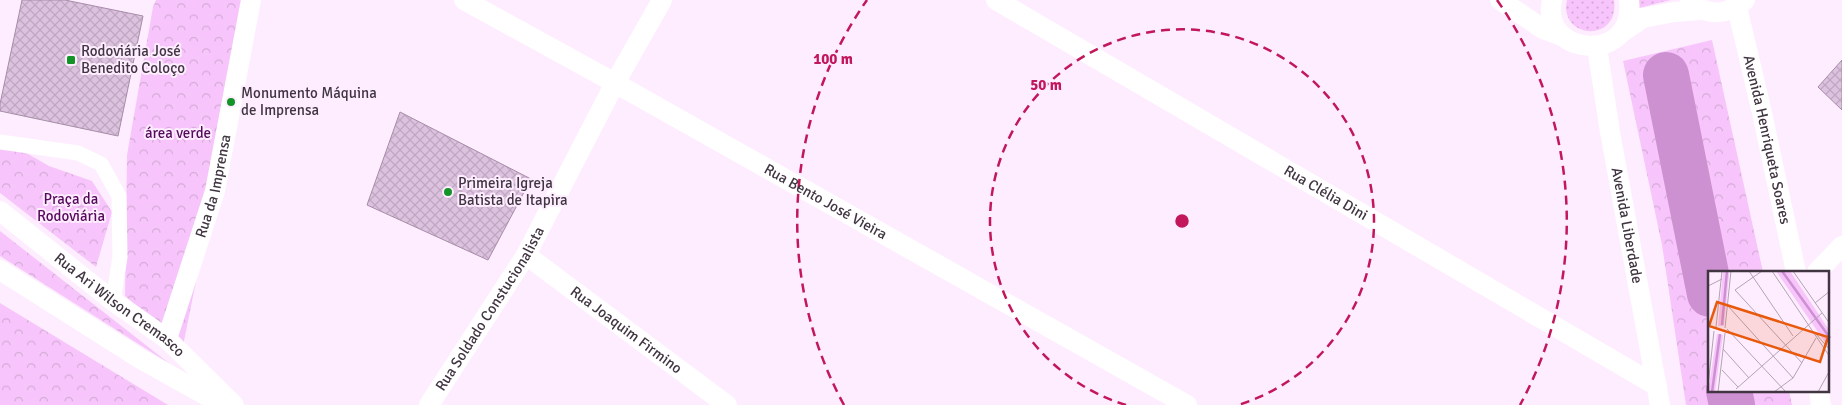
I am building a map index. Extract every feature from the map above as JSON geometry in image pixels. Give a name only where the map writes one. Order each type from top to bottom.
[{"type":"street","name":"Rua da Imprensa","points":[[167,339],[215,192],[251,0]]},
{"type":"street","name":"Rua Bento José Vieira","points":[[464,0],[1187,405]]},
{"type":"street","name":"Rua Soldado Constucionalista","points":[[429,405],[526,255],[615,83],[662,0]]},
{"type":"street","name":"Rua Clélia Dini","points":[[996,0],[1659,396]]},
{"type":"street","points":[[1500,0],[1542,29],[1575,44],[1587,47],[1597,47],[1611,41],[1643,18],[1674,12],[1694,5],[1719,12],[1741,4]]},
{"type":"street","points":[[1552,0],[1552,17],[1556,28],[1564,38]]},
{"type":"street","points":[[1621,33],[1627,22],[1630,9],[1629,0]]},
{"type":"street","name":"Avenida Henriqueta Soares","points":[[1741,4],[1796,271]]},
{"type":"street","name":"Avenida Liberdade","points":[[1597,47],[1610,132],[1659,396]]},
{"type":"street","points":[[0,142],[78,153],[101,164],[119,196],[120,257],[113,301]]},
{"type":"street","name":"Rua Ari Wilson Cremasco","points":[[0,211],[113,301],[167,339],[234,405]]},
{"type":"street","points":[[1817,271],[1842,246]]},
{"type":"street","name":"Rua Joaquim Firmino","points":[[526,255],[727,405]]},
{"type":"street","name":"Rua Ari Wilson Cremasco","points":[[0,270],[139,358],[222,405]]},
{"type":"street","points":[[1819,392],[1822,405]]},
{"type":"green space","name":"área verde","points":[[156,0],[248,0],[221,157],[183,346],[125,296],[127,155],[153,7]]},
{"type":"green space","points":[[1567,0],[1614,0],[1613,14],[1608,24],[1599,30],[1579,29],[1571,23],[1567,13]]},
{"type":"green space","points":[[1637,0],[1671,0],[1639,8]]},
{"type":"green space","points":[[1712,40],[1763,271],[1708,271],[1708,392],[1789,392],[1792,405],[1686,405],[1662,245],[1623,61]]},
{"type":"green space","name":"Praça da Rodoviária","points":[[0,138],[49,166],[92,181],[112,212],[96,267],[0,193]]},
{"type":"green space","points":[[0,231],[170,364],[0,256]]},
{"type":"green space","points":[[0,303],[168,405],[0,405]]},
{"type":"building","name":"Rodoviária José Benedito Coloço","points":[[22,0],[65,0],[143,16],[118,136],[0,111]]},
{"type":"building","points":[[1842,60],[1842,110],[1818,87]]},
{"type":"building","name":"Primeira Igreja Batista de Itapira","points":[[400,112],[531,179],[488,260],[367,205]]},
{"type":"waterway","points":[[1666,75],[1708,284]]},
{"type":"waterway","points":[[1729,392],[1732,405]]},
{"type":"place","name":"Rodoviária José Benedito Coloço","points":[[71,60]]},
{"type":"place","name":"Monumento Máquina de Imprensa","points":[[231,102]]},
{"type":"place","name":"Primeira Igreja Batista de Itapira","points":[[448,192]]}]
